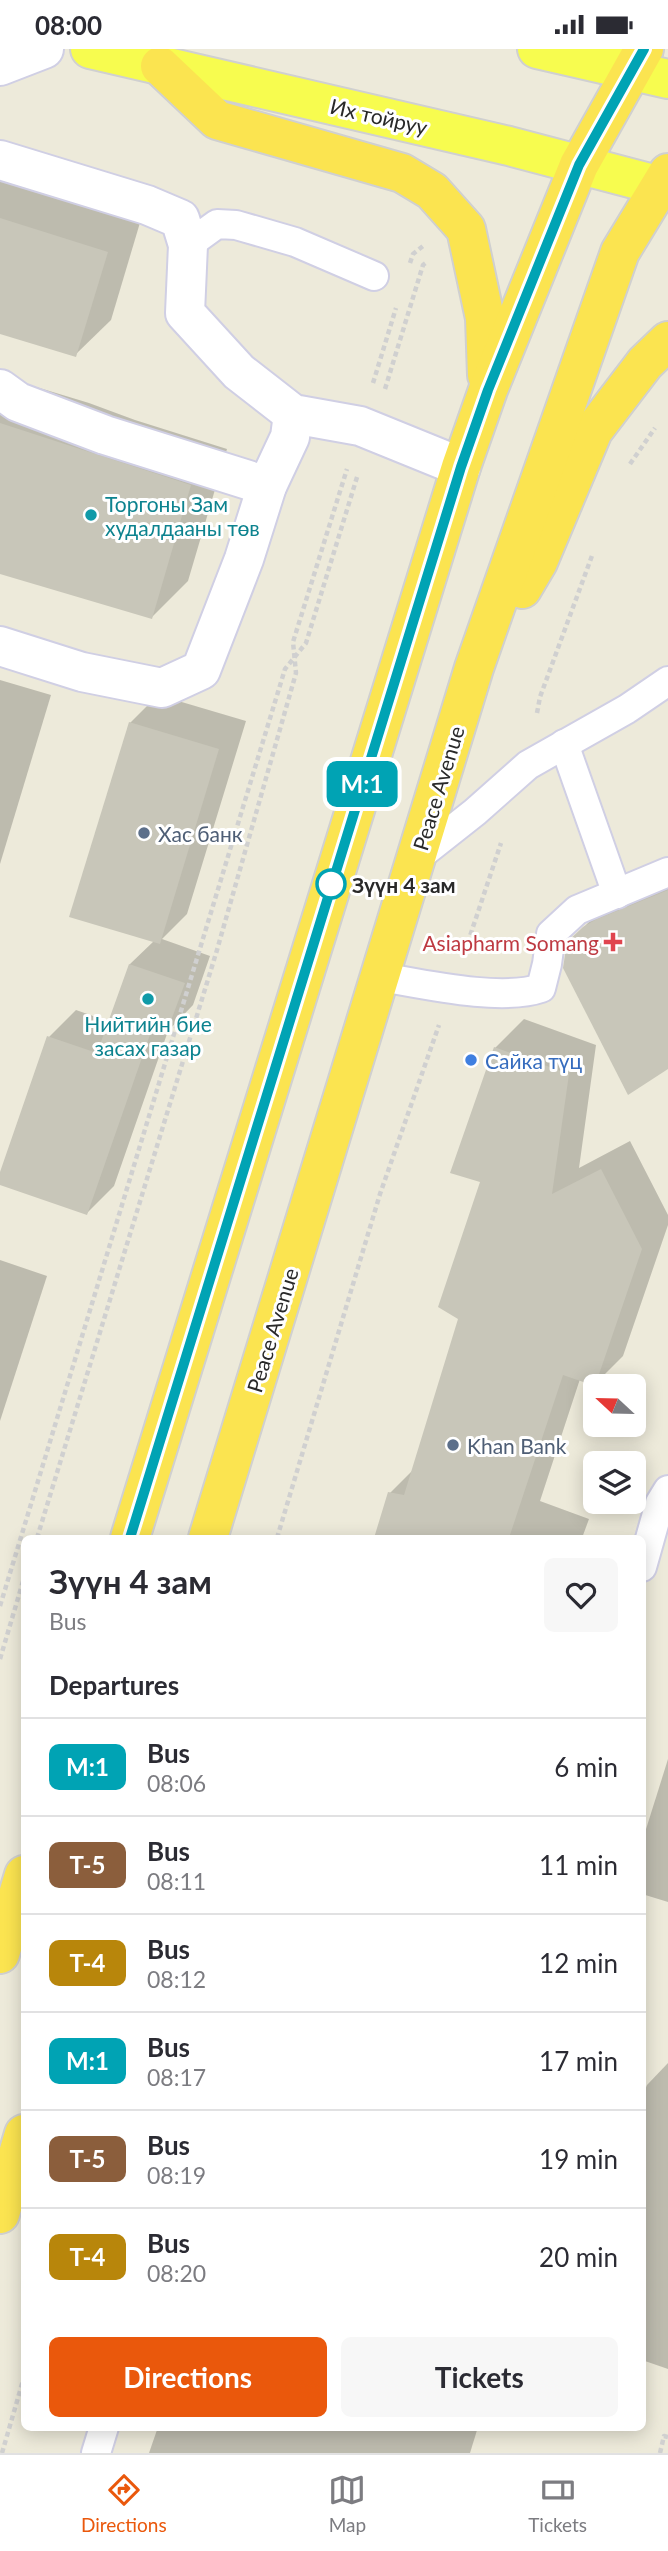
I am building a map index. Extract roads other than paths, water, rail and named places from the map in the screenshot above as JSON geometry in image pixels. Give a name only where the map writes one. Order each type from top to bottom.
[{"type":"highway","points":[[131,1535],[461,467],[488,390],[579,165],[637,60]]},
{"type":"highway","points":[[160,66],[217,120],[402,173],[432,191],[466,229],[485,318],[488,390]]},
{"type":"highway","name":"Peace Avenue","points":[[209,1535],[474,668],[620,252],[665,182]]},
{"type":"highway","points":[[474,668],[538,562],[593,431],[645,363],[668,341]]},
{"type":"highway","points":[[0,1954],[21,1885]]},
{"type":"highway","points":[[0,2214],[21,2144]]},
{"type":"main road","name":"Их тойруу","points":[[90,49],[509,146],[579,165],[665,182]]},
{"type":"main road","points":[[537,49],[637,60],[668,79]]},
{"type":"street","points":[[0,66],[44,49]]},
{"type":"street","points":[[0,160],[147,205],[180,219],[188,245],[185,313],[239,372],[293,414],[366,429],[461,467]]},
{"type":"street","points":[[0,389],[18,402],[105,435],[267,486]]},
{"type":"street","points":[[0,646],[82,672],[162,688],[201,670],[244,559],[267,486],[290,437],[293,414]]},
{"type":"lane","points":[[188,245],[217,225],[236,225],[295,242],[374,276]]},
{"type":"lane","points":[[418,857],[528,765],[627,709],[668,681]]},
{"type":"lane","points":[[565,744],[617,894]]},
{"type":"lane","points":[[381,977],[452,989],[526,993],[533,991],[541,988],[551,934],[577,910],[668,872]]},
{"type":"lane","points":[[646,1553],[660,1503],[668,1490]]},
{"type":"lane","points":[[96,2453],[103,2431]]},
{"type":"place","name":"Торгоны Зам худалдааны төв","points":[[91,515]]},
{"type":"place","name":"Хас банк","points":[[144,833]]},
{"type":"place","name":"Зүүн 4 зам","points":[[331,884]]},
{"type":"place","name":"Asiapharm Somang","points":[[613,942]]},
{"type":"place","name":"Нийтийн бие засах газар","points":[[148,999]]},
{"type":"place","name":"Сайка түц","points":[[471,1060]]},
{"type":"place","name":"Khan Bank","points":[[453,1445]]}]
